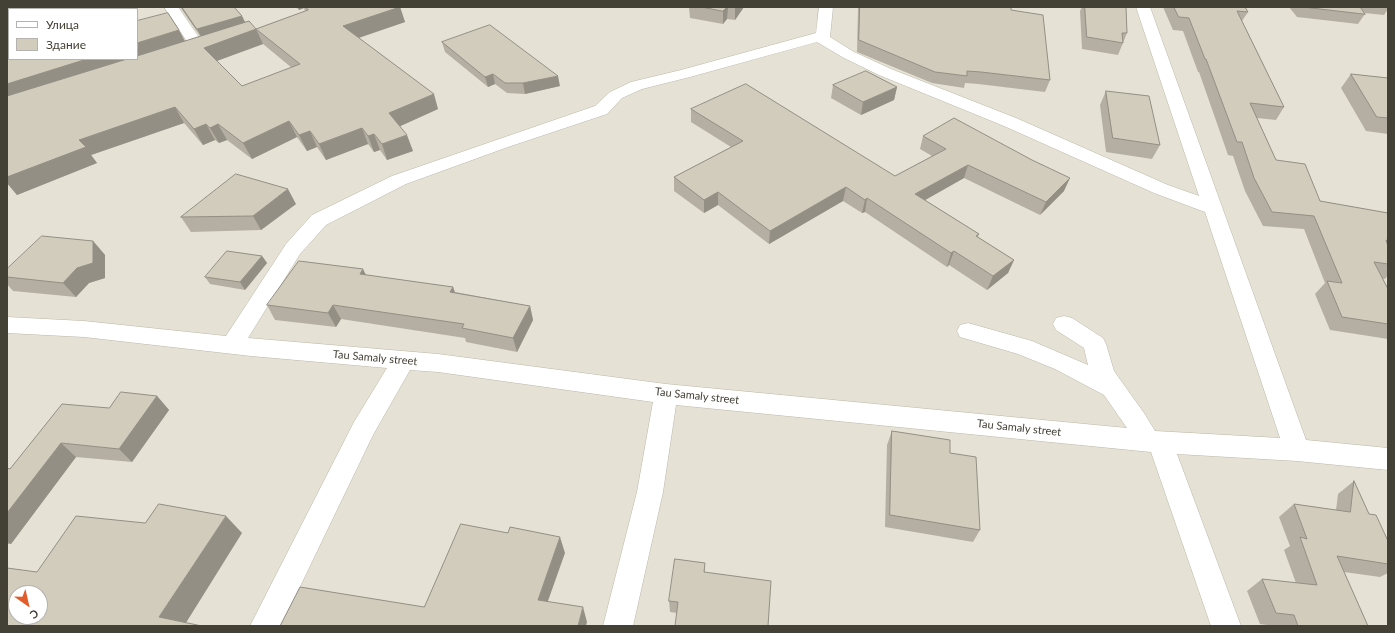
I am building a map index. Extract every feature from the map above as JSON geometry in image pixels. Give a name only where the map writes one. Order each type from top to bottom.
[{"type":"street","points":[[171,7],[187,30],[193,42],[200,49]]},
{"type":"street","points":[[232,345],[293,249],[319,220],[399,180],[600,110],[616,95],[637,85],[684,74],[823,36],[826,7]]},
{"type":"street","points":[[1143,7],[1297,450]]},
{"type":"street","points":[[818,37],[849,55],[885,72],[1010,122],[1161,189],[1213,208]]},
{"type":"street","points":[[185,54],[214,44]]},
{"type":"street","points":[[1064,324],[1095,344],[1096,359],[1111,388],[1154,441],[1226,626]]},
{"type":"street","name":"Tau Samaly street","points":[[7,325],[84,329],[232,345],[446,364],[666,394],[1154,441],[1297,450],[1388,460]]},
{"type":"street","points":[[968,331],[1024,347],[1063,363],[1111,388]]},
{"type":"street","points":[[265,626],[292,576],[363,428],[404,360]]},
{"type":"street","points":[[618,626],[650,492],[666,394]]},
{"type":"shaded area","points":[[7,7],[1388,7],[1388,626],[7,626]]},
{"type":"building","points":[[7,7],[42,7],[8,8],[8,60],[84,60],[7,84]]},
{"type":"building","points":[[113,7],[114,8],[53,8]]},
{"type":"building","points":[[182,7],[234,7],[242,16],[197,29]]},
{"type":"building","points":[[306,7],[400,7],[343,26],[434,94],[389,113],[407,135],[382,144],[374,134],[368,136],[362,128],[319,144],[310,131],[299,135],[289,121],[243,143],[218,124],[210,128],[206,124],[194,129],[175,107],[79,140],[86,147],[7,177],[7,96],[124,60],[138,60],[138,56],[249,21],[256,29],[308,10]],"holes":[[[256,29],[300,64],[242,86],[204,48]]]},
{"type":"building","points":[[702,7],[727,7],[723,11]]},
{"type":"building","points":[[860,7],[1011,7],[1011,10],[1043,15],[1050,80],[967,71],[967,76],[935,72],[859,40]]},
{"type":"building","points":[[1085,7],[1126,7],[1127,33],[1122,33],[1123,43],[1087,37]]},
{"type":"building","points":[[1174,7],[1245,7],[1248,12],[1237,11],[1284,107],[1250,103],[1276,160],[1305,164],[1320,201],[1388,213],[1388,241],[1386,240],[1388,246],[1388,264],[1374,262],[1388,289],[1388,324],[1342,317],[1327,281],[1342,283],[1314,216],[1272,212],[1254,178],[1242,142],[1237,142],[1189,18],[1179,17]]},
{"type":"building","points":[[1303,7],[1360,7],[1365,14]]},
{"type":"building","points":[[168,13],[179,30],[138,43],[138,21]]},
{"type":"building","points":[[490,25],[558,76],[523,83],[505,83],[493,74],[485,77],[442,42]]},
{"type":"building","points":[[866,71],[897,87],[863,102],[833,85]]},
{"type":"building","points":[[1351,74],[1388,78],[1388,118],[1377,117]]},
{"type":"building","points":[[746,84],[895,176],[946,149],[923,136],[954,118],[1032,160],[1070,178],[1046,202],[968,165],[915,194],[979,234],[976,236],[1014,260],[993,276],[954,251],[951,253],[867,198],[865,200],[846,187],[770,231],[718,192],[704,200],[674,177],[743,141],[691,109]]},
{"type":"building","points":[[1106,91],[1149,96],[1160,145],[1113,138]]},
{"type":"building","points":[[236,174],[288,189],[253,216],[181,217]]},
{"type":"building","points":[[42,236],[93,241],[93,263],[77,268],[63,283],[7,277],[7,269]]},
{"type":"building","points":[[227,251],[262,256],[240,282],[205,277]]},
{"type":"building","points":[[299,261],[363,269],[360,274],[453,287],[450,292],[530,306],[513,338],[462,328],[464,324],[333,305],[328,313],[267,305]]},
{"type":"building","points":[[121,392],[157,396],[119,449],[61,443],[7,513],[7,468],[10,469],[62,404],[109,408]]},
{"type":"building","points":[[892,431],[950,440],[950,453],[976,457],[980,530],[890,515]]},
{"type":"building","points":[[1354,481],[1369,514],[1376,515],[1388,541],[1388,564],[1337,556],[1368,626],[1298,626],[1294,615],[1276,613],[1262,579],[1317,585],[1300,537],[1307,539],[1294,504],[1350,512]]},
{"type":"building","points":[[159,504],[226,516],[159,617],[202,626],[7,626],[7,568],[37,572],[76,516],[145,523]]},
{"type":"building","points":[[461,524],[508,533],[510,527],[560,537],[538,600],[583,607],[578,626],[280,626],[300,587],[424,607]]},
{"type":"building","points":[[675,559],[705,563],[704,572],[771,581],[768,626],[675,626],[678,602],[669,601]]}]
